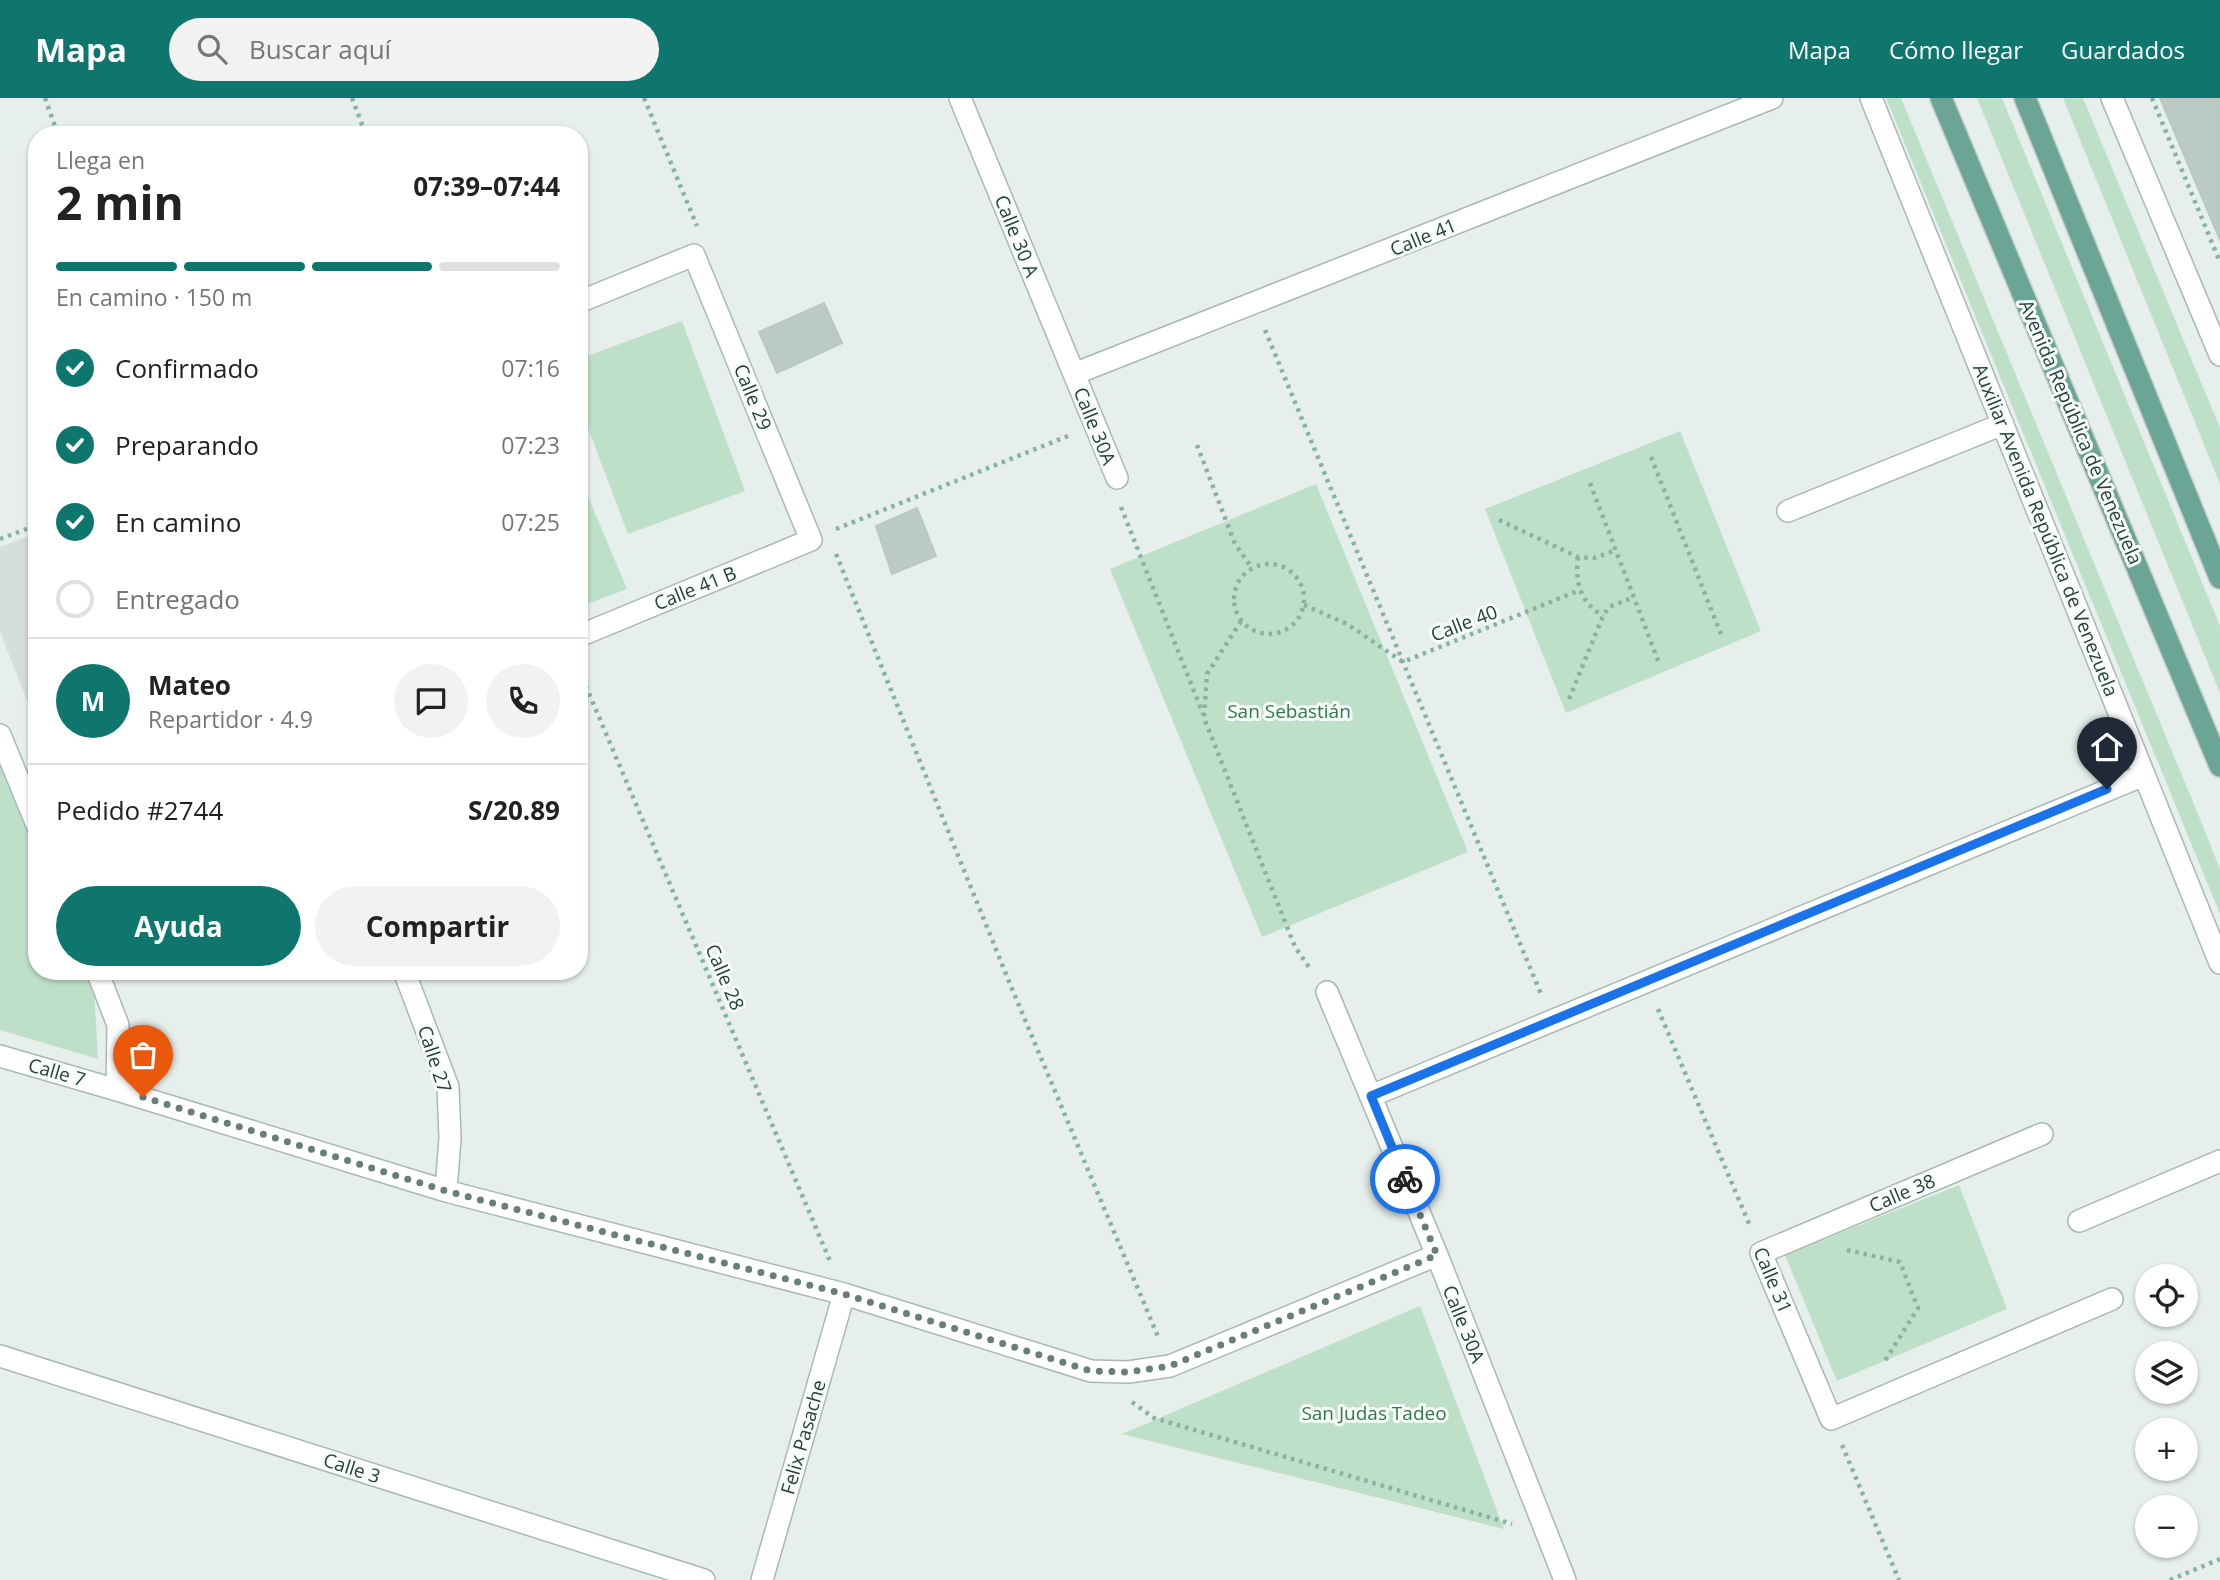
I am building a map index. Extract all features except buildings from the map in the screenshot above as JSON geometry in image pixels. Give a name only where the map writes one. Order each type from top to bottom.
[{"type":"main road","name":"Avenida República de Venezuela","points":[[1941,98],[2220,766]]},
{"type":"main road","points":[[2025,98],[2220,578]]},
{"type":"street","name":"Calle 30 A","points":[[960,98],[1074,374]]},
{"type":"street","name":"Calle 41","points":[[1074,374],[1772,98]]},
{"type":"street","name":"Auxiliar Avenida República de Venezuela","points":[[1871,98],[2220,963]]},
{"type":"street","points":[[2112,98],[2220,355]]},
{"type":"street","points":[[588,298],[694,255]]},
{"type":"street","name":"Calle 29","points":[[694,255],[819,536]]},
{"type":"street","name":"Calle 30A","points":[[1074,374],[1117,478]]},
{"type":"street","points":[[1788,511],[2003,424]]},
{"type":"street","name":"Calle 41 B","points":[[588,632],[819,536]]},
{"type":"street","points":[[0,735],[28,803]]},
{"type":"street","points":[[1371,1096],[2144,775]]},
{"type":"street","points":[[100,980],[118,1025],[117,1090]]},
{"type":"street","name":"Calle 27","points":[[407,980],[448,1087],[450,1138],[446,1191]]},
{"type":"street","name":"Calle 30A","points":[[1327,992],[1437,1255],[1565,1580]]},
{"type":"street","name":"Calle 7","points":[[0,1056],[446,1191],[844,1294],[1091,1371],[1128,1372],[1170,1366],[1437,1255]]},
{"type":"street","name":"Calle 38","points":[[1761,1253],[2042,1134]]},
{"type":"street","points":[[2079,1221],[2220,1161]]},
{"type":"street","name":"Calle 31","points":[[1761,1253],[1831,1419]]},
{"type":"street","name":"Felix Pasache","points":[[762,1580],[844,1294]]},
{"type":"street","points":[[1831,1419],[2112,1299]]},
{"type":"street","name":"Calle 3","points":[[0,1356],[704,1580]]},
{"type":"path","points":[[45,98],[55,126]]},
{"type":"path","points":[[352,98],[363,126]]},
{"type":"path","points":[[644,98],[697,226],[694,255]]},
{"type":"path","points":[[2152,98],[2220,262]]},
{"type":"path","points":[[1255,304],[1552,1021]]},
{"type":"path","points":[[1095,425],[819,536],[1170,1366]]},
{"type":"path","points":[[1197,444],[1235,544],[1252,568]]},
{"type":"path","points":[[1651,457],[1722,637]]},
{"type":"path","points":[[1117,478],[1121,506],[1295,947],[1327,992]]},
{"type":"path","points":[[1590,482],[1659,663]]},
{"type":"path","points":[[1499,520],[1578,557],[1594,558],[1616,550]]},
{"type":"path","points":[[0,539],[28,528]]},
{"type":"path","points":[[1578,557],[1580,590],[1590,608],[1603,616]]},
{"type":"path","points":[[1271,563],[1289,570],[1301,585],[1304,605],[1295,623],[1278,634],[1258,633],[1241,621],[1233,603],[1237,583],[1252,568],[1271,563]]},
{"type":"path","name":"Calle 40","points":[[1403,662],[1580,590]]},
{"type":"path","points":[[1569,699],[1603,616],[1609,607],[1634,597]]},
{"type":"path","points":[[1304,605],[1347,624],[1403,662]]},
{"type":"path","points":[[1204,718],[1207,674],[1241,621]]},
{"type":"path","name":"Calle 28","points":[[588,691],[844,1294]]},
{"type":"path","name":"Calle 31","points":[[1646,981],[1761,1253]]},
{"type":"path","points":[[1795,1239],[1900,1262],[1918,1308],[1882,1364]]},
{"type":"path","points":[[1091,1371],[1154,1418],[1547,1534]]},
{"type":"path","points":[[1831,1419],[1899,1580]]},
{"type":"path","points":[[2170,1580],[2220,1559]]},
{"type":"shaded area","points":[[28,536],[28,702],[0,632],[0,547]]},
{"type":"green space","points":[[1886,98],[1901,98],[2198,814],[2220,869],[2220,914]]},
{"type":"green space","points":[[1977,98],[2002,98],[2220,626],[2220,693]]},
{"type":"green space","points":[[2063,98],[2083,98],[2220,428],[2220,484]]},
{"type":"green space","points":[[682,321],[745,491],[628,534],[588,428],[588,356]]},
{"type":"green space","points":[[1680,431],[1761,631],[1566,713],[1485,509]]},
{"type":"green space","name":"San Sebastián","points":[[1316,484],[1468,852],[1262,937],[1110,569]]},
{"type":"green space","points":[[588,496],[627,589],[588,604]]},
{"type":"green space","points":[[0,753],[28,819],[28,980],[94,980],[98,1059],[0,1030]]},
{"type":"green space","points":[[1959,1185],[2007,1309],[1837,1381],[1785,1255]]},
{"type":"green space","name":"San Judas Tadeo","points":[[1420,1306],[1504,1529],[1122,1434]]},
{"type":"way so far","points":[[143,1097],[446,1191],[844,1294],[1091,1371],[1128,1372],[1170,1366],[1437,1255],[1405,1179]]},
{"type":"route","points":[[1405,1179],[1371,1096],[2107,789]]}]
